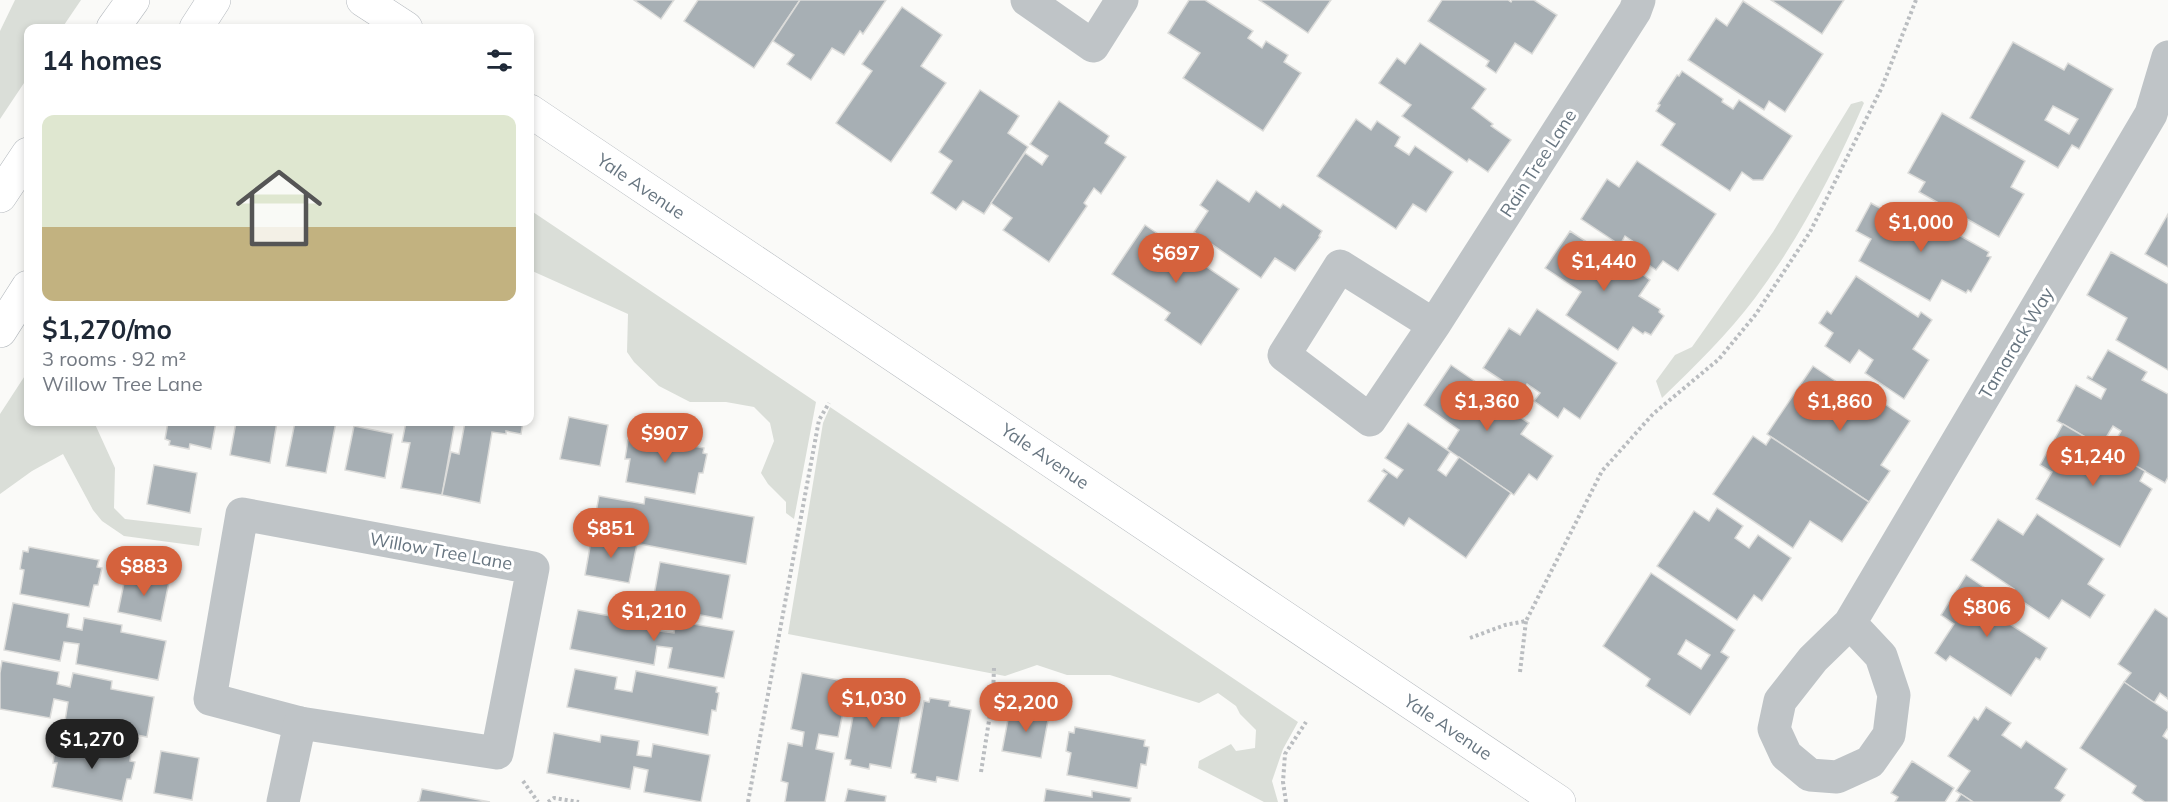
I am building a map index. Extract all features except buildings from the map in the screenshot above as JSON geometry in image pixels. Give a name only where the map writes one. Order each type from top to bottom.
[{"type":"street","points":[[116,24],[133,0]]},
{"type":"street","points":[[199,24],[214,0]]},
{"type":"street","points":[[363,0],[400,24]]},
{"type":"street","points":[[1027,0],[1093,46],[1122,0]]},
{"type":"street","name":"Rain Tree Lane","points":[[1434,325],[1340,266],[1284,355],[1370,420],[1434,325],[1635,11],[1639,0]]},
{"type":"street","name":"Tamarack Way","points":[[1850,623],[1881,656],[1894,695],[1889,735],[1870,762],[1836,777],[1810,775],[1786,754],[1774,729],[1780,701],[1813,659],[1850,623],[2151,114],[2168,57]]},
{"type":"street","name":"Yale Avenue","points":[[534,114],[1559,802]]},
{"type":"street","points":[[0,196],[24,160]]},
{"type":"street","points":[[0,331],[24,293]]},
{"type":"street","name":"Willow Tree Lane","points":[[242,514],[533,568],[497,753],[300,723],[210,699],[242,514]]},
{"type":"street","points":[[283,802],[300,723]]},
{"type":"path","points":[[1520,672],[1526,621],[1602,471],[1653,414],[1719,360],[1756,314],[1810,232],[1881,87],[1916,0]]},
{"type":"path","points":[[748,802],[819,420],[829,403]]},
{"type":"path","points":[[1470,639],[1505,625],[1526,621]]},
{"type":"path","points":[[981,772],[993,695],[994,668]]},
{"type":"path","points":[[1286,802],[1283,782],[1285,754],[1306,722]]},
{"type":"path","points":[[521,778],[538,802]]},
{"type":"path","points":[[548,802],[554,798],[579,802]]},
{"type":"shaded area","points":[[15,0],[81,0],[65,24],[24,24],[24,83],[0,119],[0,31]]},
{"type":"shaded area","points":[[1862,101],[1864,103],[1841,154],[1787,252],[1745,311],[1699,362],[1662,398],[1656,381],[1675,355],[1692,347],[1773,232],[1851,104]]},
{"type":"shaded area","points":[[534,213],[816,402],[794,519],[786,513],[786,502],[768,484],[761,473],[774,441],[770,423],[754,407],[726,402],[690,402],[659,386],[627,352],[628,314],[534,272]]},
{"type":"shaded area","points":[[24,377],[24,426],[96,426],[115,468],[114,508],[125,519],[202,528],[199,546],[124,536],[102,521],[93,510],[63,454],[32,471],[0,494],[0,414]]},
{"type":"shaded area","points":[[830,407],[1298,722],[1283,749],[1272,781],[1278,802],[1264,802],[1198,768],[1199,761],[1231,744],[1236,751],[1255,748],[1256,730],[1240,714],[1236,706],[1218,693],[1199,703],[1110,675],[1067,675],[1037,665],[1005,676],[788,634],[823,423]]}]
